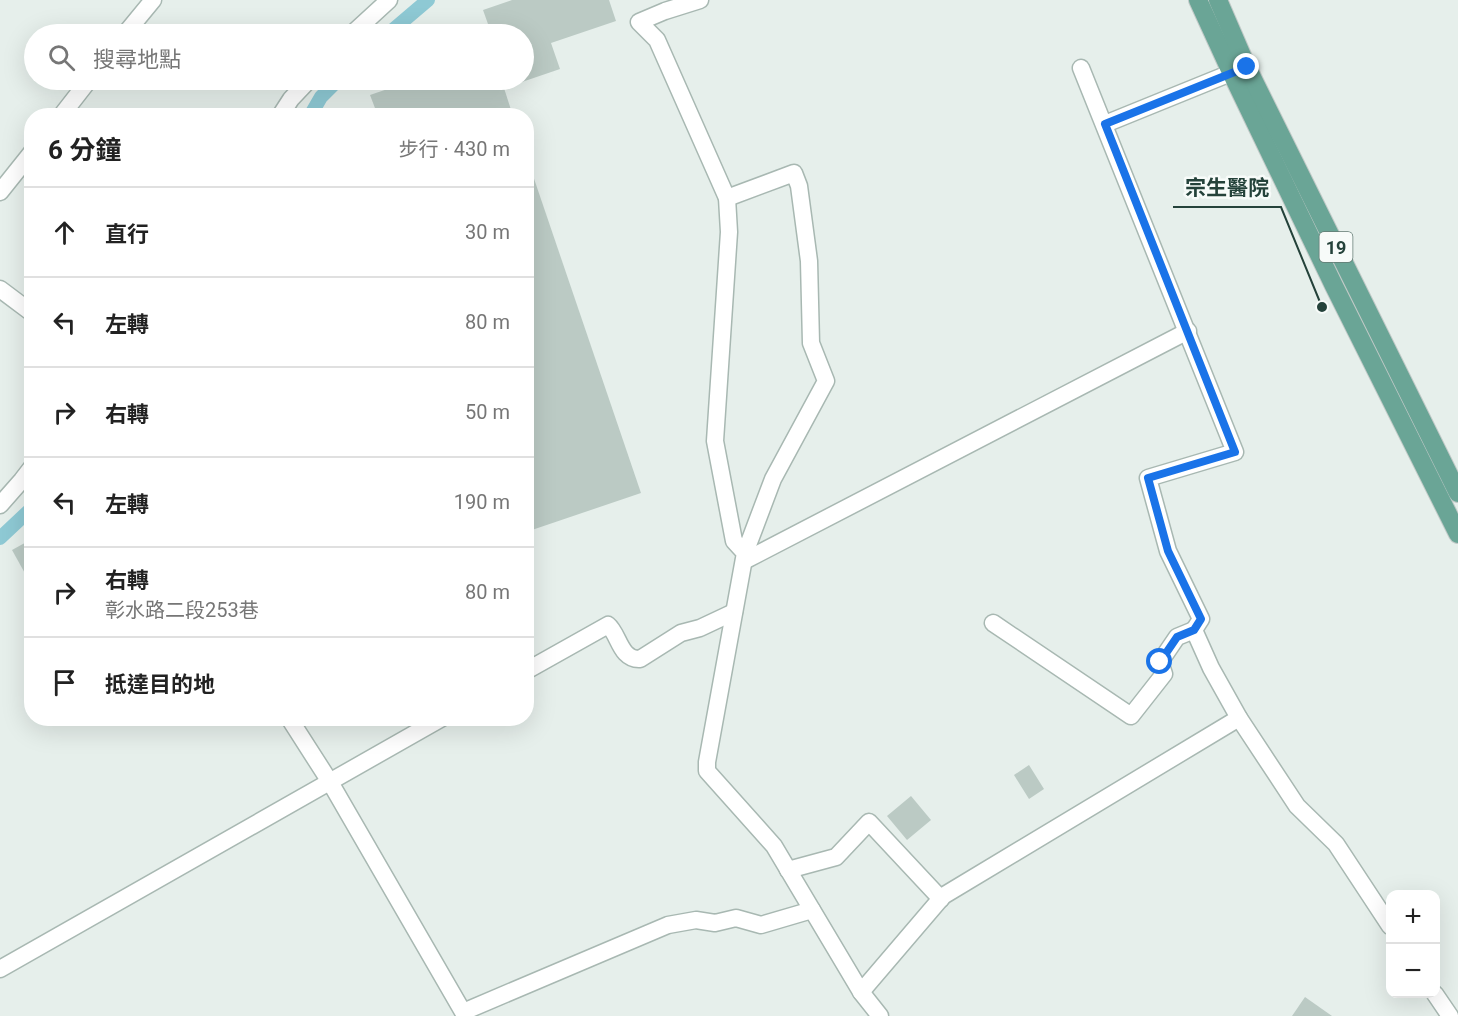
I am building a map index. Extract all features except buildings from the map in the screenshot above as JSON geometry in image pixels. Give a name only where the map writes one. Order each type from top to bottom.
[{"type":"main road","name":"19","points":[[1198,0],[1239,69],[1351,277],[1458,493]]},
{"type":"main road","name":"19","points":[[1218,0],[1239,69],[1334,286],[1458,534]]},
{"type":"main road","points":[[1334,286],[1351,277]]},
{"type":"street","points":[[133,24],[153,0]]},
{"type":"street","points":[[363,24],[389,0]]},
{"type":"street","points":[[700,0],[639,22],[657,40],[727,198],[729,232],[715,441],[734,541],[744,557]]},
{"type":"street","points":[[993,623],[1131,717],[1164,674],[1160,662],[1177,637],[1194,630],[1201,619],[1168,551],[1148,478],[1235,452],[1081,68]]},
{"type":"street","points":[[1105,124],[1239,69]]},
{"type":"street","points":[[67,108],[81,90]]},
{"type":"street","points":[[285,108],[300,90]]},
{"type":"street","points":[[0,192],[24,162]]},
{"type":"street","points":[[727,198],[794,173],[799,186],[809,261],[811,343],[826,381],[772,479],[744,557],[707,771],[774,846],[861,992],[880,1016]]},
{"type":"street","points":[[0,289],[24,307]]},
{"type":"street","points":[[744,557],[1188,331]]},
{"type":"street","points":[[0,505],[24,477]]},
{"type":"street","points":[[534,667],[609,625],[617,641],[628,655],[634,660],[640,659],[681,633],[700,628],[734,612]]},
{"type":"street","points":[[1194,630],[1211,668],[1239,718],[1297,806],[1336,844],[1386,920]]},
{"type":"street","points":[[861,992],[943,896],[1239,718]]},
{"type":"street","points":[[294,726],[330,782],[463,1012],[668,925],[696,920],[715,922],[736,918],[760,925],[812,910]]},
{"type":"street","points":[[0,969],[428,726]]},
{"type":"street","points":[[788,870],[836,857],[869,822],[941,899]]},
{"type":"street","points":[[1438,998],[1450,1016]]},
{"type":"waterway","points":[[400,24],[428,0]]},
{"type":"waterway","points":[[315,108],[328,90]]},
{"type":"waterway","points":[[0,538],[24,516]]},
{"type":"place","name":"宗生醫院","points":[[1322,307]]},
{"type":"route","points":[[1160,662],[1177,637],[1194,630],[1201,619],[1168,551],[1148,478],[1235,452],[1105,124],[1247,67]]}]
